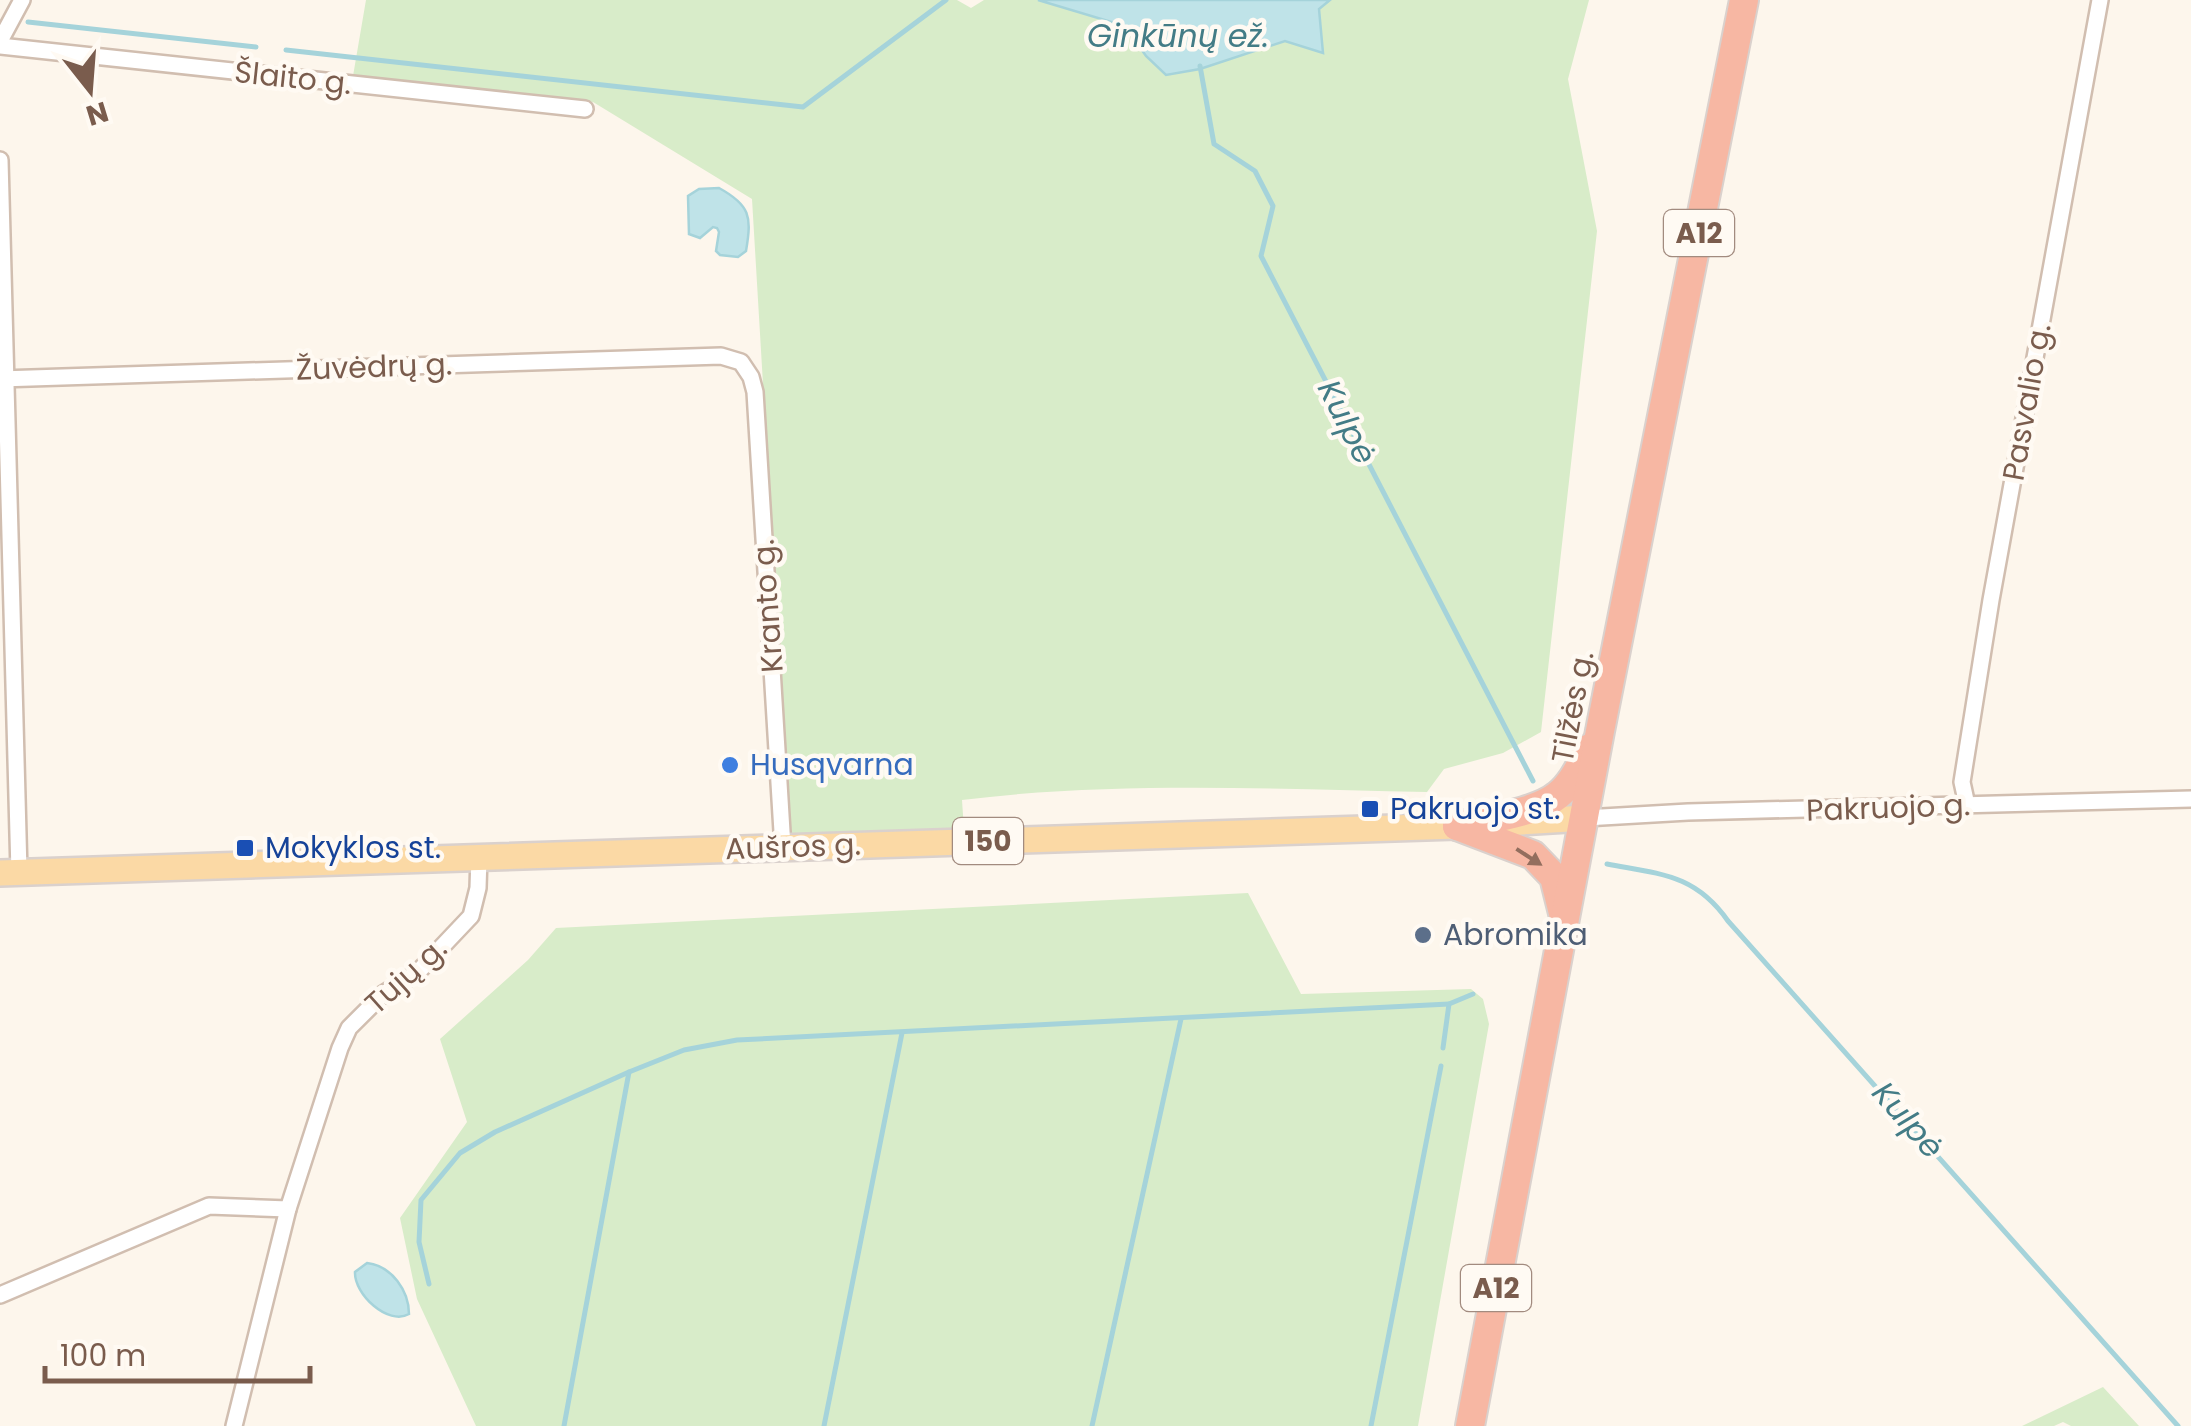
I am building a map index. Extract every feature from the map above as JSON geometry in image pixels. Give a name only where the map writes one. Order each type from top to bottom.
[{"type":"highway","name":"Tilžės g.","points":[[1470,1426],[1600,730],[1744,0]]},
{"type":"highway","points":[[1457,826],[1538,806],[1557,796],[1572,780],[1600,730]]},
{"type":"highway","points":[[1457,826],[1533,855],[1554,878],[1565,922]]},
{"type":"main road","name":"Aušros g.","points":[[10,873],[1457,826],[1585,818]]},
{"type":"street","points":[[0,43],[22,0]]},
{"type":"street","name":"Pasvalio g.","points":[[1967,805],[1962,782],[1988,618],[2100,0]]},
{"type":"street","name":"Šlaito g.","points":[[0,43],[586,108]]},
{"type":"street","points":[[0,160],[10,873]]},
{"type":"street","name":"Žuvėdrų g.","points":[[3,379],[721,356],[746,366]]},
{"type":"street","name":"Kranto g.","points":[[746,366],[755,392],[783,848]]},
{"type":"street","name":"Pakruojo g.","points":[[1585,818],[2191,799]]},
{"type":"street","name":"Tujų g.","points":[[234,1426],[288,1209],[349,1028],[383,994],[418,972],[471,916],[478,888],[479,858]]},
{"type":"street","points":[[0,1294],[209,1206],[288,1209]]},
{"type":"green space","points":[[366,0],[957,0],[971,8],[984,0],[1038,0],[1126,26],[1146,56],[1166,75],[1200,69],[1285,41],[1323,52],[1319,9],[1330,0],[1589,0],[1568,79],[1597,231],[1541,732],[1503,753],[1444,769],[1427,792],[1194,788],[1019,794],[962,800],[964,830],[790,839],[752,199],[593,102],[353,76]]},
{"type":"green space","points":[[1248,893],[1301,994],[1471,989],[1483,999],[1489,1024],[1418,1426],[476,1426],[417,1299],[400,1218],[467,1122],[440,1039],[528,960],[556,928]]},
{"type":"green space","points":[[2103,1387],[2139,1426],[2071,1426],[2063,1422],[2054,1426],[2022,1426]]},
{"type":"water","name":"Ginkūnų ež.","points":[[1038,0],[1330,0],[1319,9],[1323,53],[1285,41],[1200,69],[1166,75],[1146,56],[1125,26]]},
{"type":"water","points":[[719,188],[743,206],[748,220],[746,251],[738,257],[716,251],[717,228],[700,238],[689,234],[688,196],[699,189]]},
{"type":"water","points":[[367,1263],[384,1269],[397,1281],[409,1314],[392,1316],[366,1298],[355,1272]]},
{"type":"waterway","points":[[286,50],[803,107],[946,0]]},
{"type":"waterway","points":[[28,22],[256,47]]},
{"type":"waterway","name":"Kulpė","points":[[1200,66],[1214,144],[1255,171],[1273,206],[1261,256],[1533,781]]},
{"type":"waterway","name":"Kulpė","points":[[1607,864],[1675,879],[1716,905],[2178,1426]]},
{"type":"waterway","points":[[1443,1048],[1449,1004],[1473,994]]},
{"type":"waterway","points":[[429,1284],[419,1242],[421,1200],[460,1153],[495,1132],[684,1050],[737,1040],[1449,1004]]},
{"type":"waterway","points":[[1092,1426],[1181,1019]]},
{"type":"waterway","points":[[824,1426],[902,1033]]},
{"type":"waterway","points":[[1371,1426],[1441,1066]]},
{"type":"waterway","points":[[564,1426],[629,1072]]},
{"type":"place","name":"Husqvarna","points":[[730,765]]},
{"type":"place","name":"Pakruojo st.","points":[[1370,809]]},
{"type":"place","name":"Mokyklos st.","points":[[245,848]]},
{"type":"place","name":"Abromika","points":[[1423,935]]}]
